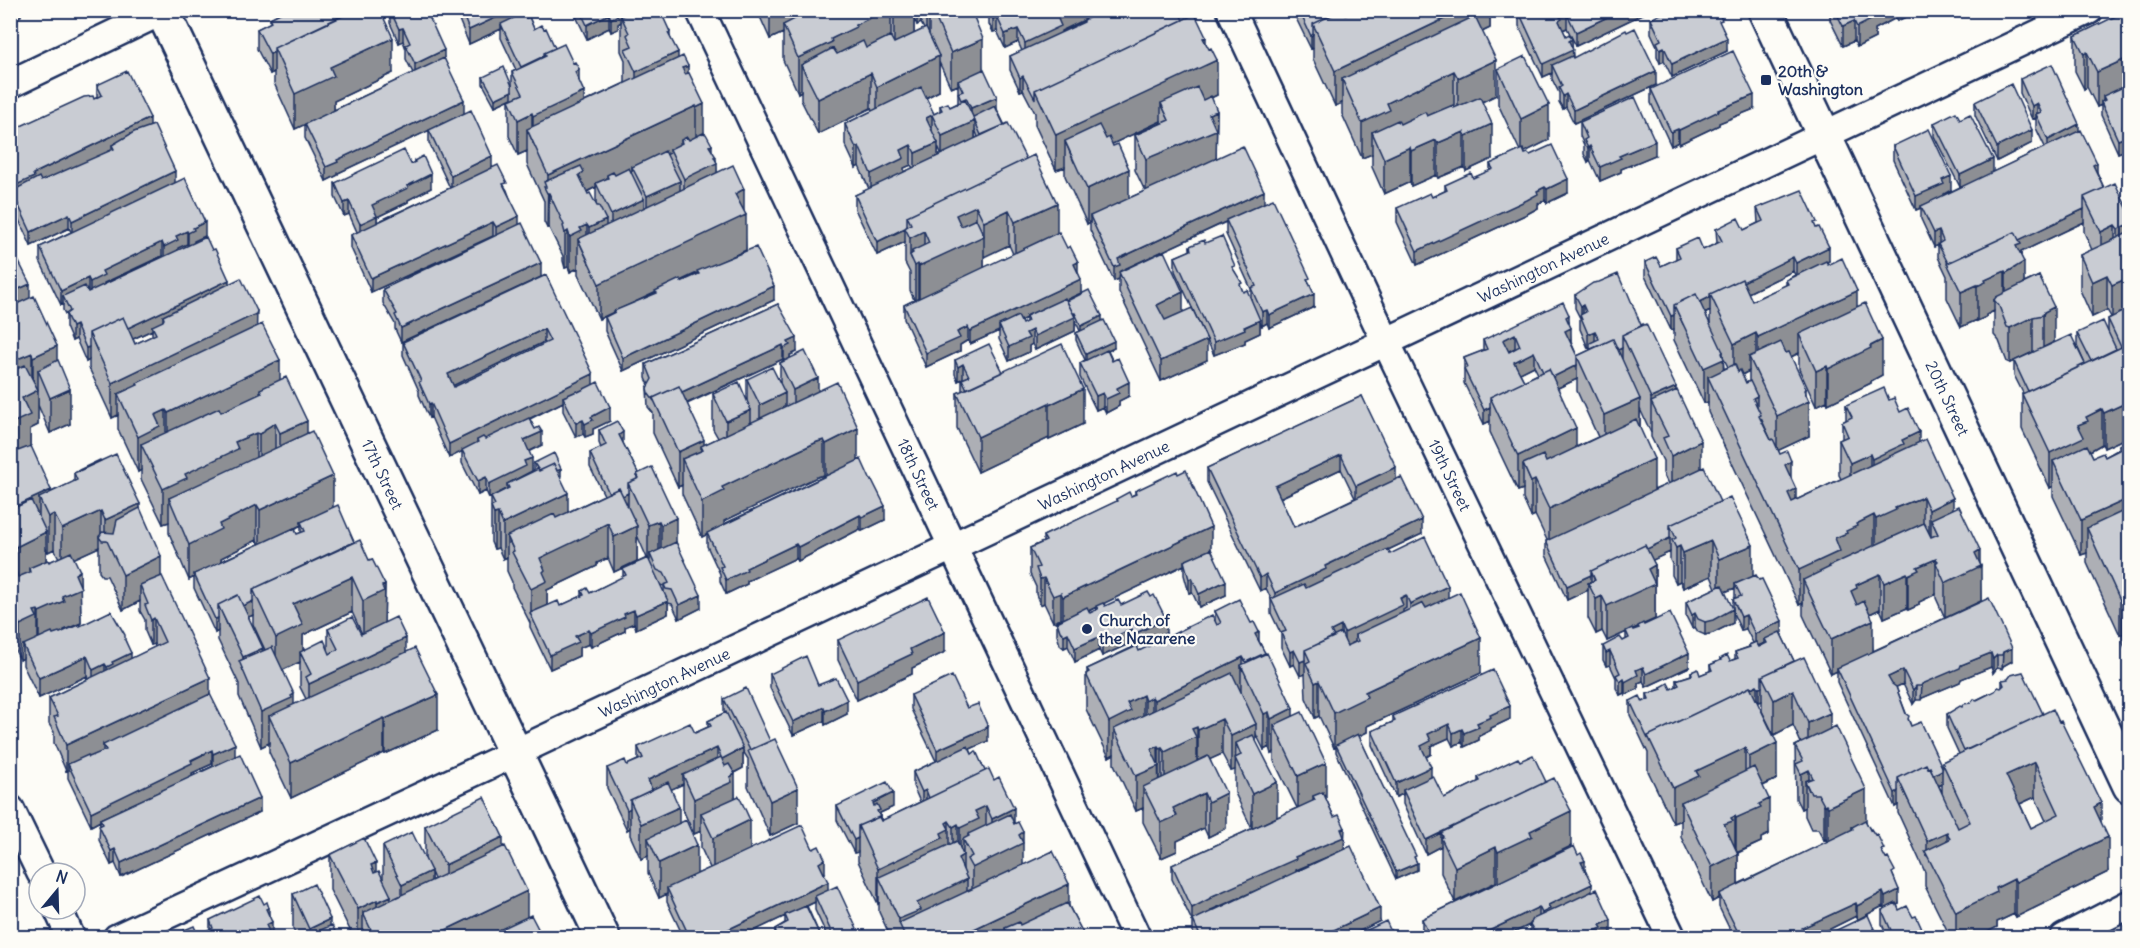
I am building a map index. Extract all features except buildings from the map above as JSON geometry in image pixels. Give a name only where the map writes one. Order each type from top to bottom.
[{"type":"street","name":"18th Street","points":[[700,10],[1137,938]]},
{"type":"street","name":"19th Street","points":[[1231,10],[1386,342],[1672,938]]},
{"type":"street","name":"20th Street","points":[[1766,10],[2130,786]]},
{"type":"street","name":"Washington Avenue","points":[[117,938],[517,752],[2089,10]]},
{"type":"street","points":[[10,84],[163,11]]},
{"type":"street","name":"17th Street","points":[[163,11],[517,752],[603,938]]},
{"type":"street","points":[[10,809],[35,861]]},
{"type":"street","points":[[2064,938],[2130,904]]},
{"type":"street","points":[[63,921],[71,938]]},
{"type":"place","name":"20th & Washington","points":[[1766,80]]},
{"type":"place","name":"Church of the Nazarene","points":[[1087,629]]}]
